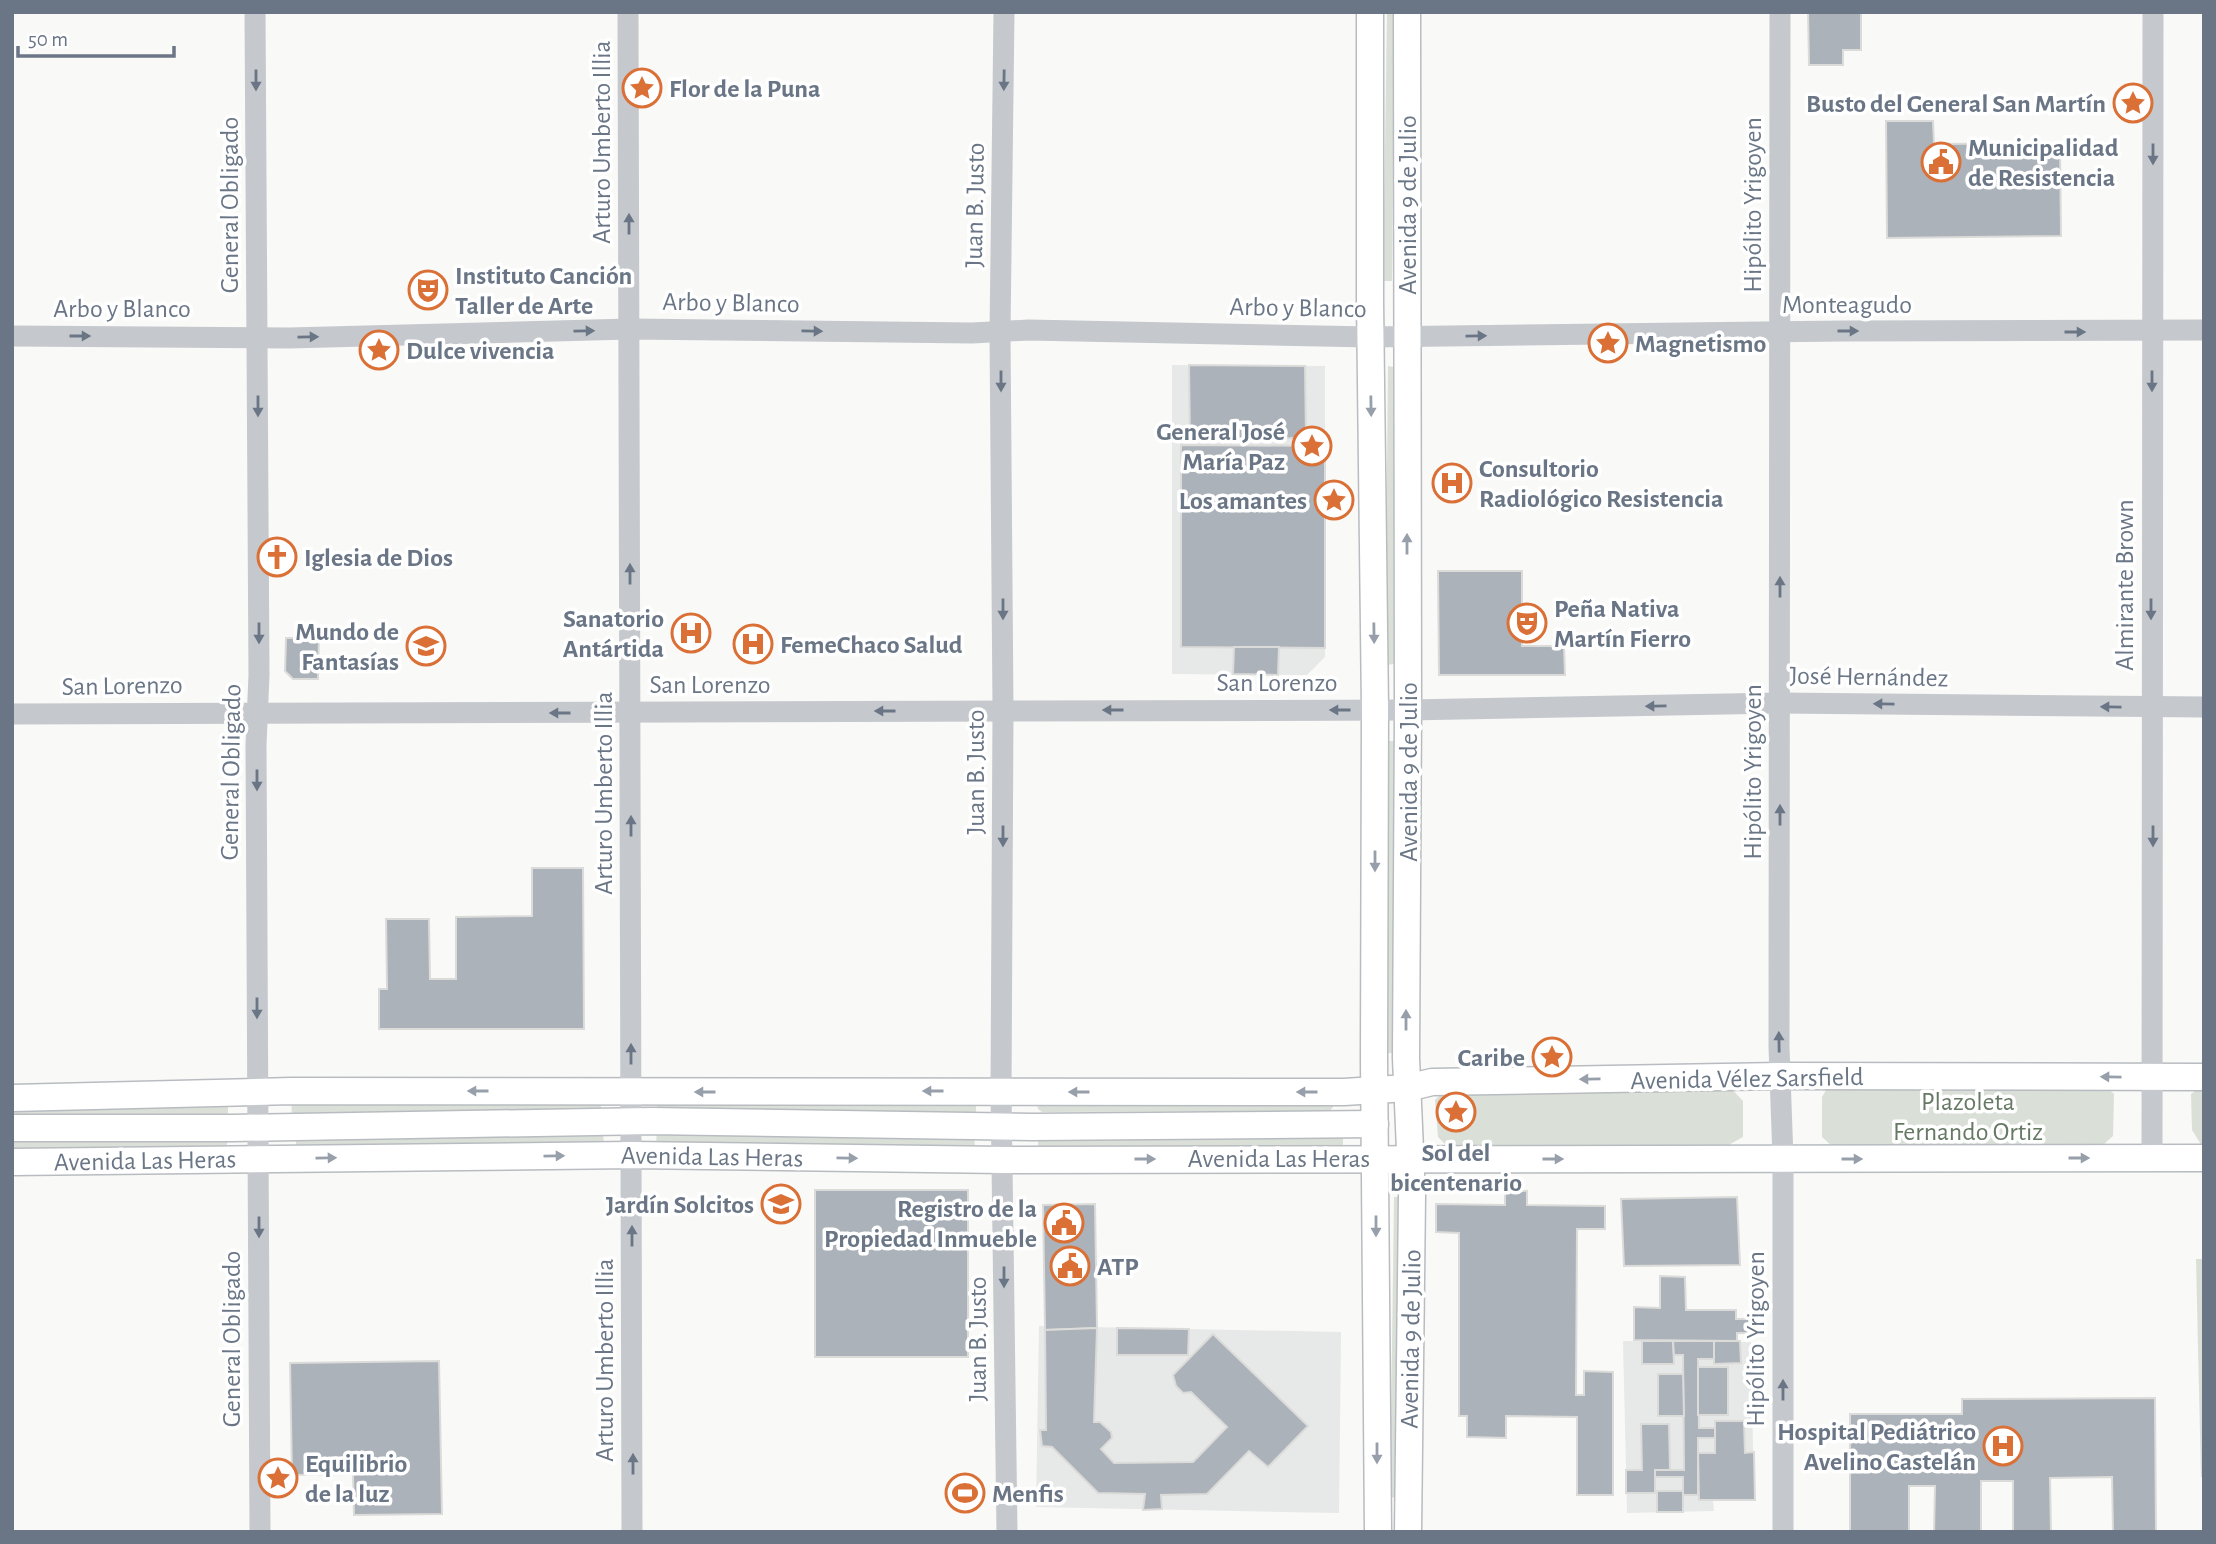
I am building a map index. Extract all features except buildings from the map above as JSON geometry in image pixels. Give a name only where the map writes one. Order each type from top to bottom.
[{"type":"main road","name":"Avenida 9 de Julio","points":[[1370,12],[1377,1532]]},
{"type":"main road","name":"Avenida 9 de Julio","points":[[1406,12],[1407,1088],[1411,1158],[1408,1532]]},
{"type":"main road","name":"Avenida Vélez Sarsfield","points":[[1375,1091],[1432,1082],[1780,1076],[2152,1079],[2204,1077]]},
{"type":"main road","points":[[12,1098],[258,1092],[1375,1091]]},
{"type":"main road","name":"Avenida Las Heras","points":[[12,1128],[633,1122],[1003,1126],[1375,1124]]},
{"type":"main road","name":"Avenida Las Heras","points":[[12,1162],[632,1155],[1003,1160],[1411,1158]]},
{"type":"main road","points":[[1411,1158],[2204,1158]]},
{"type":"street","name":"General Obligado","points":[[255,12],[260,1532]]},
{"type":"street","name":"Arturo Umberto Illia","points":[[628,12],[632,1532]]},
{"type":"street","name":"Juan B. Justo","points":[[1004,12],[1000,333],[1003,710],[1001,1092],[1007,1532]]},
{"type":"street","name":"Hipólito Yrigoyen","points":[[1780,12],[1783,1532]]},
{"type":"street","name":"Almirante Brown","points":[[2152,1158],[2153,12]]},
{"type":"street","name":"Arbo y Blanco","points":[[12,336],[257,337],[630,329],[1000,333],[1028,330],[1407,337]]},
{"type":"street","name":"Monteagudo","points":[[1407,337],[2204,330]]},
{"type":"street","name":"José Hernández","points":[[1408,710],[1780,703],[2204,708]]},
{"type":"street","name":"San Lorenzo","points":[[12,714],[1408,710]]},
{"type":"shaded area","points":[[1172,365],[1325,366],[1325,657],[1307,675],[1172,674]]},
{"type":"shaded area","points":[[1039,1326],[1341,1332],[1339,1513],[1036,1507]]},
{"type":"shaded area","points":[[1623,1341],[1751,1342],[1754,1501],[1713,1501],[1714,1511],[1627,1513]]},
{"type":"green space","points":[[1387,12],[1394,12],[1392,281],[1383,281]]},
{"type":"green space","points":[[1388,366],[1399,368],[1395,664],[1385,665]]},
{"type":"green space","points":[[1383,741],[1396,741],[1395,1053],[1387,1053]]},
{"type":"green space","points":[[1727,1084],[1743,1101],[1743,1137],[1723,1148],[1452,1151],[1438,1137],[1435,1100],[1448,1087]]},
{"type":"green space","name":"Plazoleta Fernando Ortiz","points":[[2102,1084],[2114,1094],[2113,1136],[2102,1146],[1834,1148],[1822,1137],[1822,1097],[1829,1085]]},
{"type":"green space","points":[[2204,1085],[2202,1146],[2192,1130],[2191,1094]]},
{"type":"green space","points":[[657,1098],[976,1102],[976,1118],[657,1114]]},
{"type":"green space","points":[[291,1099],[601,1099],[601,1115],[292,1116]]},
{"type":"green space","points":[[1334,1100],[1330,1111],[1042,1112],[1037,1103]]},
{"type":"green space","points":[[228,1103],[228,1118],[12,1120],[12,1106]]},
{"type":"green space","points":[[657,1127],[974,1130],[975,1149],[656,1146]]},
{"type":"green space","points":[[603,1131],[604,1147],[296,1151],[296,1135]]},
{"type":"green space","points":[[12,1135],[227,1135],[227,1149],[12,1150]]},
{"type":"green space","points":[[1338,1135],[1343,1139],[1343,1146],[1038,1147],[1038,1140]]},
{"type":"green space","points":[[1394,1197],[1401,1197],[1397,1498],[1390,1497]]},
{"type":"green space","points":[[2196,1259],[2204,1259],[2204,1477],[2201,1477]]},
{"type":"place","name":"Flor de la Puna","points":[[642,88]]},
{"type":"place","name":"Busto del General San Martín","points":[[2133,103]]},
{"type":"place","name":"Municipalidad de Resistencia","points":[[1941,162]]},
{"type":"place","name":"Instituto Canción Taller de Arte","points":[[428,290]]},
{"type":"place","name":"Magnetismo","points":[[1608,343]]},
{"type":"place","name":"Dulce vivencia","points":[[379,350]]},
{"type":"place","name":"General José María Paz","points":[[1312,446]]},
{"type":"place","name":"Consultorio Radiológico Resistencia","points":[[1452,483]]},
{"type":"place","name":"Los amantes","points":[[1334,500]]},
{"type":"place","name":"Iglesia de Dios","points":[[277,557]]},
{"type":"place","name":"Peña Nativa Martín Fierro","points":[[1527,623]]},
{"type":"place","name":"Sanatorio Antártida","points":[[691,633]]},
{"type":"place","name":"FemeChaco Salud","points":[[753,644]]},
{"type":"place","name":"Mundo de Fantasías","points":[[426,646]]},
{"type":"place","name":"Caribe","points":[[1552,1057]]},
{"type":"place","name":"Sol del bicentenario","points":[[1456,1112]]},
{"type":"place","name":"Jardín Solcitos","points":[[781,1204]]},
{"type":"place","name":"Registro de la Propiedad Inmueble","points":[[1064,1223]]},
{"type":"place","name":"ATP","points":[[1070,1266]]},
{"type":"place","name":"Hospital Pediátrico Avelino Castelán","points":[[2003,1446]]},
{"type":"place","name":"Equilibrio de la luz","points":[[278,1478]]},
{"type":"place","name":"Menfis","points":[[965,1493]]}]
